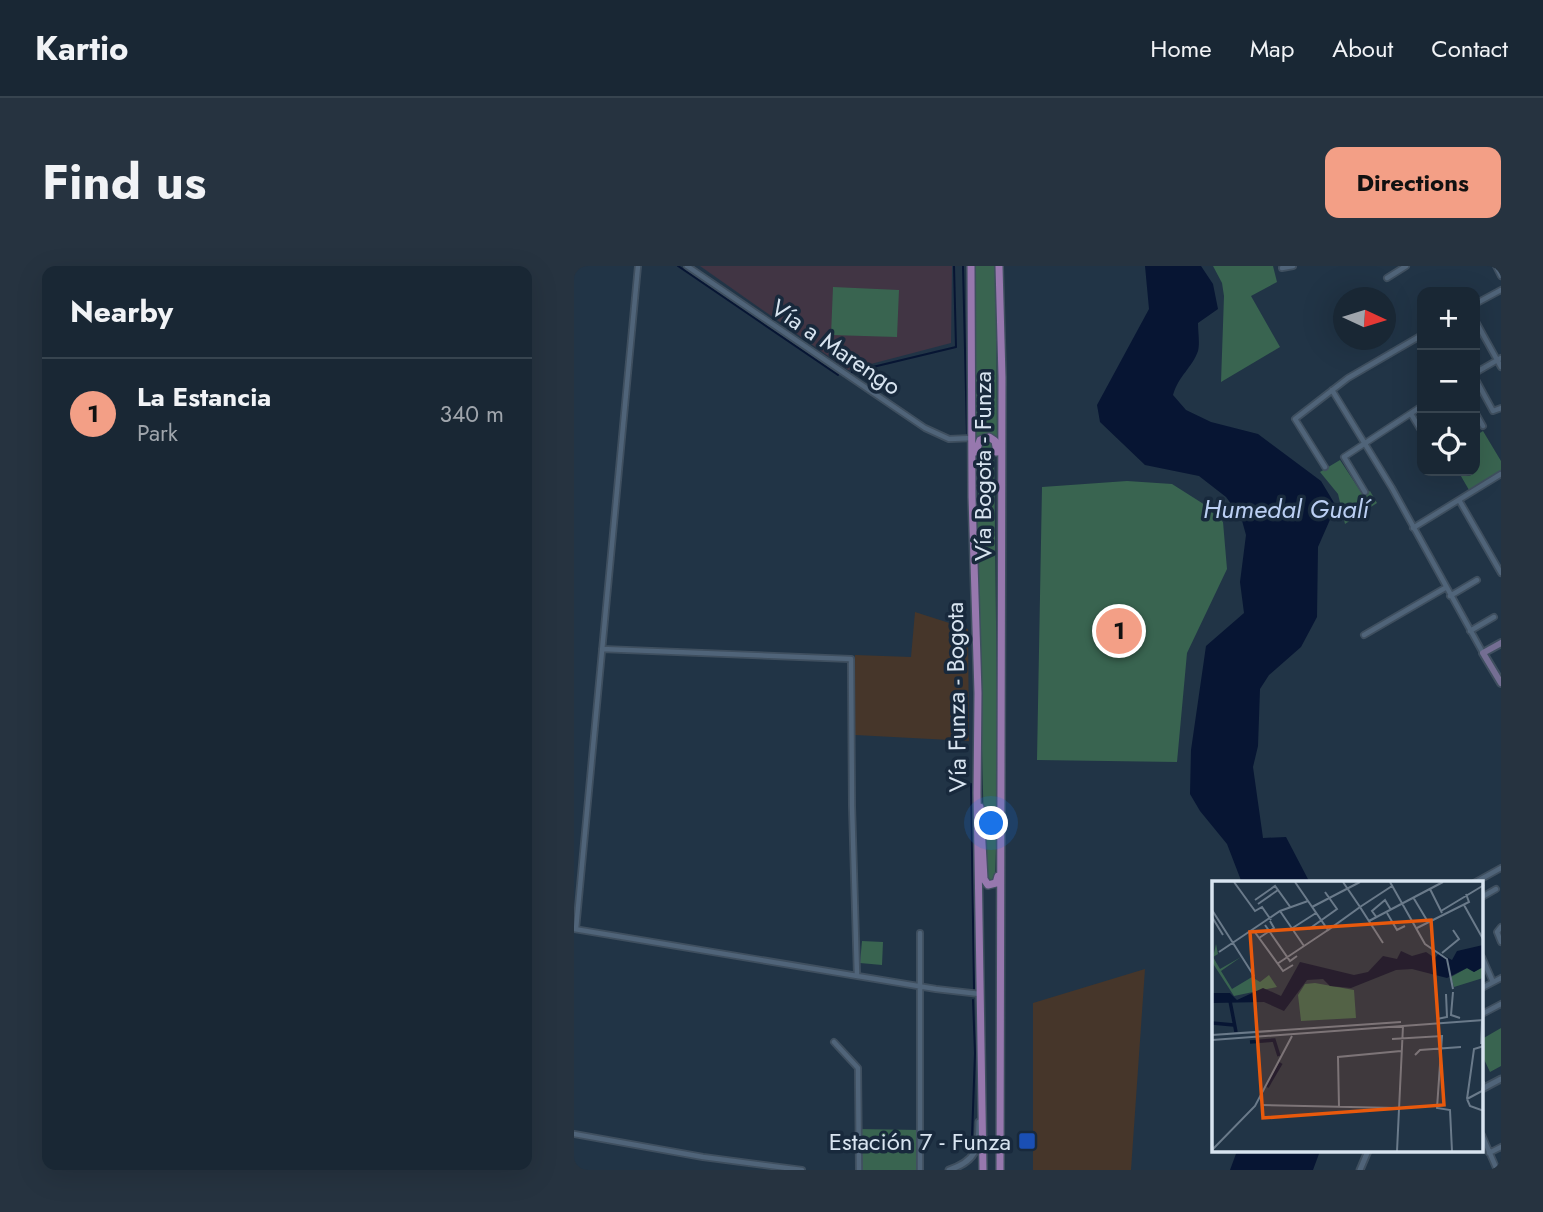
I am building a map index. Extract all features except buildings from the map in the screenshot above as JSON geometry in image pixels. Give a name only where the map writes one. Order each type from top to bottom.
[{"type":"main road","name":"Vía Funza - Bogota","points":[[971,266],[983,1170]]},
{"type":"main road","name":"Vía Bogota - Funza","points":[[999,266],[1002,372],[1002,1170]]},
{"type":"main road","points":[[973,545],[976,448],[980,440],[989,438],[997,445],[997,517],[1000,543]]},
{"type":"main road","points":[[1501,643],[1483,653],[1501,682]]},
{"type":"main road","points":[[976,793],[982,816],[984,879],[988,885],[993,886],[998,880],[1000,803]]},
{"type":"street","points":[[638,266],[575,929],[981,994]]},
{"type":"street","name":"Vía a Marengo","points":[[687,266],[925,428],[949,439],[973,438]]},
{"type":"street","points":[[1282,268],[1293,266]]},
{"type":"street","points":[[1387,278],[1406,266]]},
{"type":"street","points":[[1496,266],[1501,276]]},
{"type":"street","points":[[1480,301],[1501,290]]},
{"type":"street","points":[[1480,328],[1501,367]]},
{"type":"street","points":[[1325,467],[1295,419],[1332,390],[1417,338]]},
{"type":"street","points":[[1480,372],[1499,359]]},
{"type":"street","points":[[1480,385],[1494,411],[1501,408]]},
{"type":"street","points":[[1332,390],[1483,653]]},
{"type":"street","points":[[1365,492],[1344,457],[1417,410]]},
{"type":"street","points":[[1476,413],[1483,426]]},
{"type":"street","points":[[1411,414],[1417,424]]},
{"type":"street","points":[[1413,528],[1501,474]]},
{"type":"street","points":[[1459,500],[1501,573]]},
{"type":"street","points":[[1495,562],[1501,559]]},
{"type":"street","points":[[1450,596],[1477,580]]},
{"type":"street","points":[[1364,635],[1445,588]]},
{"type":"street","points":[[1470,631],[1494,617]]},
{"type":"street","points":[[602,649],[851,659],[857,975]]},
{"type":"street","points":[[1478,881],[1501,868]]},
{"type":"street","points":[[1483,896],[1496,889]]},
{"type":"street","points":[[1501,927],[1497,934],[1501,942]]},
{"type":"street","points":[[920,933],[920,1170]]},
{"type":"street","points":[[1483,959],[1493,982]]},
{"type":"street","points":[[1483,987],[1501,978]]},
{"type":"street","points":[[1483,1013],[1501,1004]]},
{"type":"street","points":[[834,1042],[858,1068],[859,1170]]},
{"type":"street","points":[[949,1170],[968,1161],[977,1148],[982,1067]]},
{"type":"street","points":[[1483,1088],[1501,1079]]},
{"type":"street","points":[[574,1134],[703,1157],[802,1170]]},
{"type":"street","points":[[1483,1138],[1497,1170]]},
{"type":"street","points":[[1489,1153],[1501,1147]]},
{"type":"street","points":[[1360,1170],[1368,1152]]},
{"type":"shaded area","points":[[700,266],[952,266],[951,343],[848,370]]},
{"type":"shaded area","points":[[915,612],[968,629],[969,741],[855,735],[855,655],[911,657]]},
{"type":"shaded area","points":[[1145,969],[1131,1170],[1033,1170],[1033,1003]]},
{"type":"green space","points":[[975,266],[996,266],[997,437],[986,433],[976,442]]},
{"type":"green space","points":[[1213,266],[1273,266],[1277,282],[1251,296],[1280,347],[1221,382],[1224,296],[1222,283]]},
{"type":"green space","points":[[833,287],[899,290],[897,337],[831,335]]},
{"type":"green space","points":[[1483,431],[1501,461],[1501,471],[1469,490],[1461,476],[1480,476],[1480,433]]},
{"type":"green space","points":[[986,440],[994,446],[998,796],[995,879],[990,882],[985,876],[977,535],[980,446]]},
{"type":"green space","points":[[1340,460],[1363,495],[1370,491],[1377,503],[1345,524],[1338,494],[1320,472]]},
{"type":"green space","points":[[1127,481],[1172,484],[1202,503],[1223,522],[1227,569],[1187,653],[1177,762],[1037,760],[1042,487]]},
{"type":"green space","points":[[862,941],[883,942],[882,965],[860,963]]},
{"type":"green space","points":[[1501,1028],[1501,1066],[1490,1072],[1483,1057],[1483,1038]]},
{"type":"green space","points":[[858,1129],[920,1130],[920,1170],[859,1170]]},
{"type":"water","name":"Humedal Gualí","points":[[1145,266],[1201,266],[1213,284],[1218,309],[1198,323],[1198,351],[1173,395],[1186,410],[1211,422],[1258,434],[1321,481],[1336,506],[1318,547],[1317,617],[1301,647],[1269,675],[1260,689],[1258,746],[1253,767],[1263,838],[1286,837],[1309,881],[1241,881],[1227,844],[1190,794],[1191,750],[1206,646],[1244,613],[1240,582],[1246,535],[1241,517],[1226,497],[1199,476],[1145,465],[1100,422],[1097,405],[1149,309]]},
{"type":"water","points":[[1237,1152],[1320,1152],[1313,1170],[1230,1170]]},
{"type":"waterway","points":[[678,266],[838,375]]},
{"type":"waterway","points":[[852,372],[956,347],[954,266]]},
{"type":"waterway","points":[[963,266],[967,434]]},
{"type":"waterway","points":[[971,784],[974,989]]},
{"type":"waterway","points":[[972,1137],[975,1053],[973,1000]]},
{"type":"place","name":"La Estancia","points":[[1119,631]]},
{"type":"place","name":"Estación 7 - Funza","points":[[1027,1141]]}]
